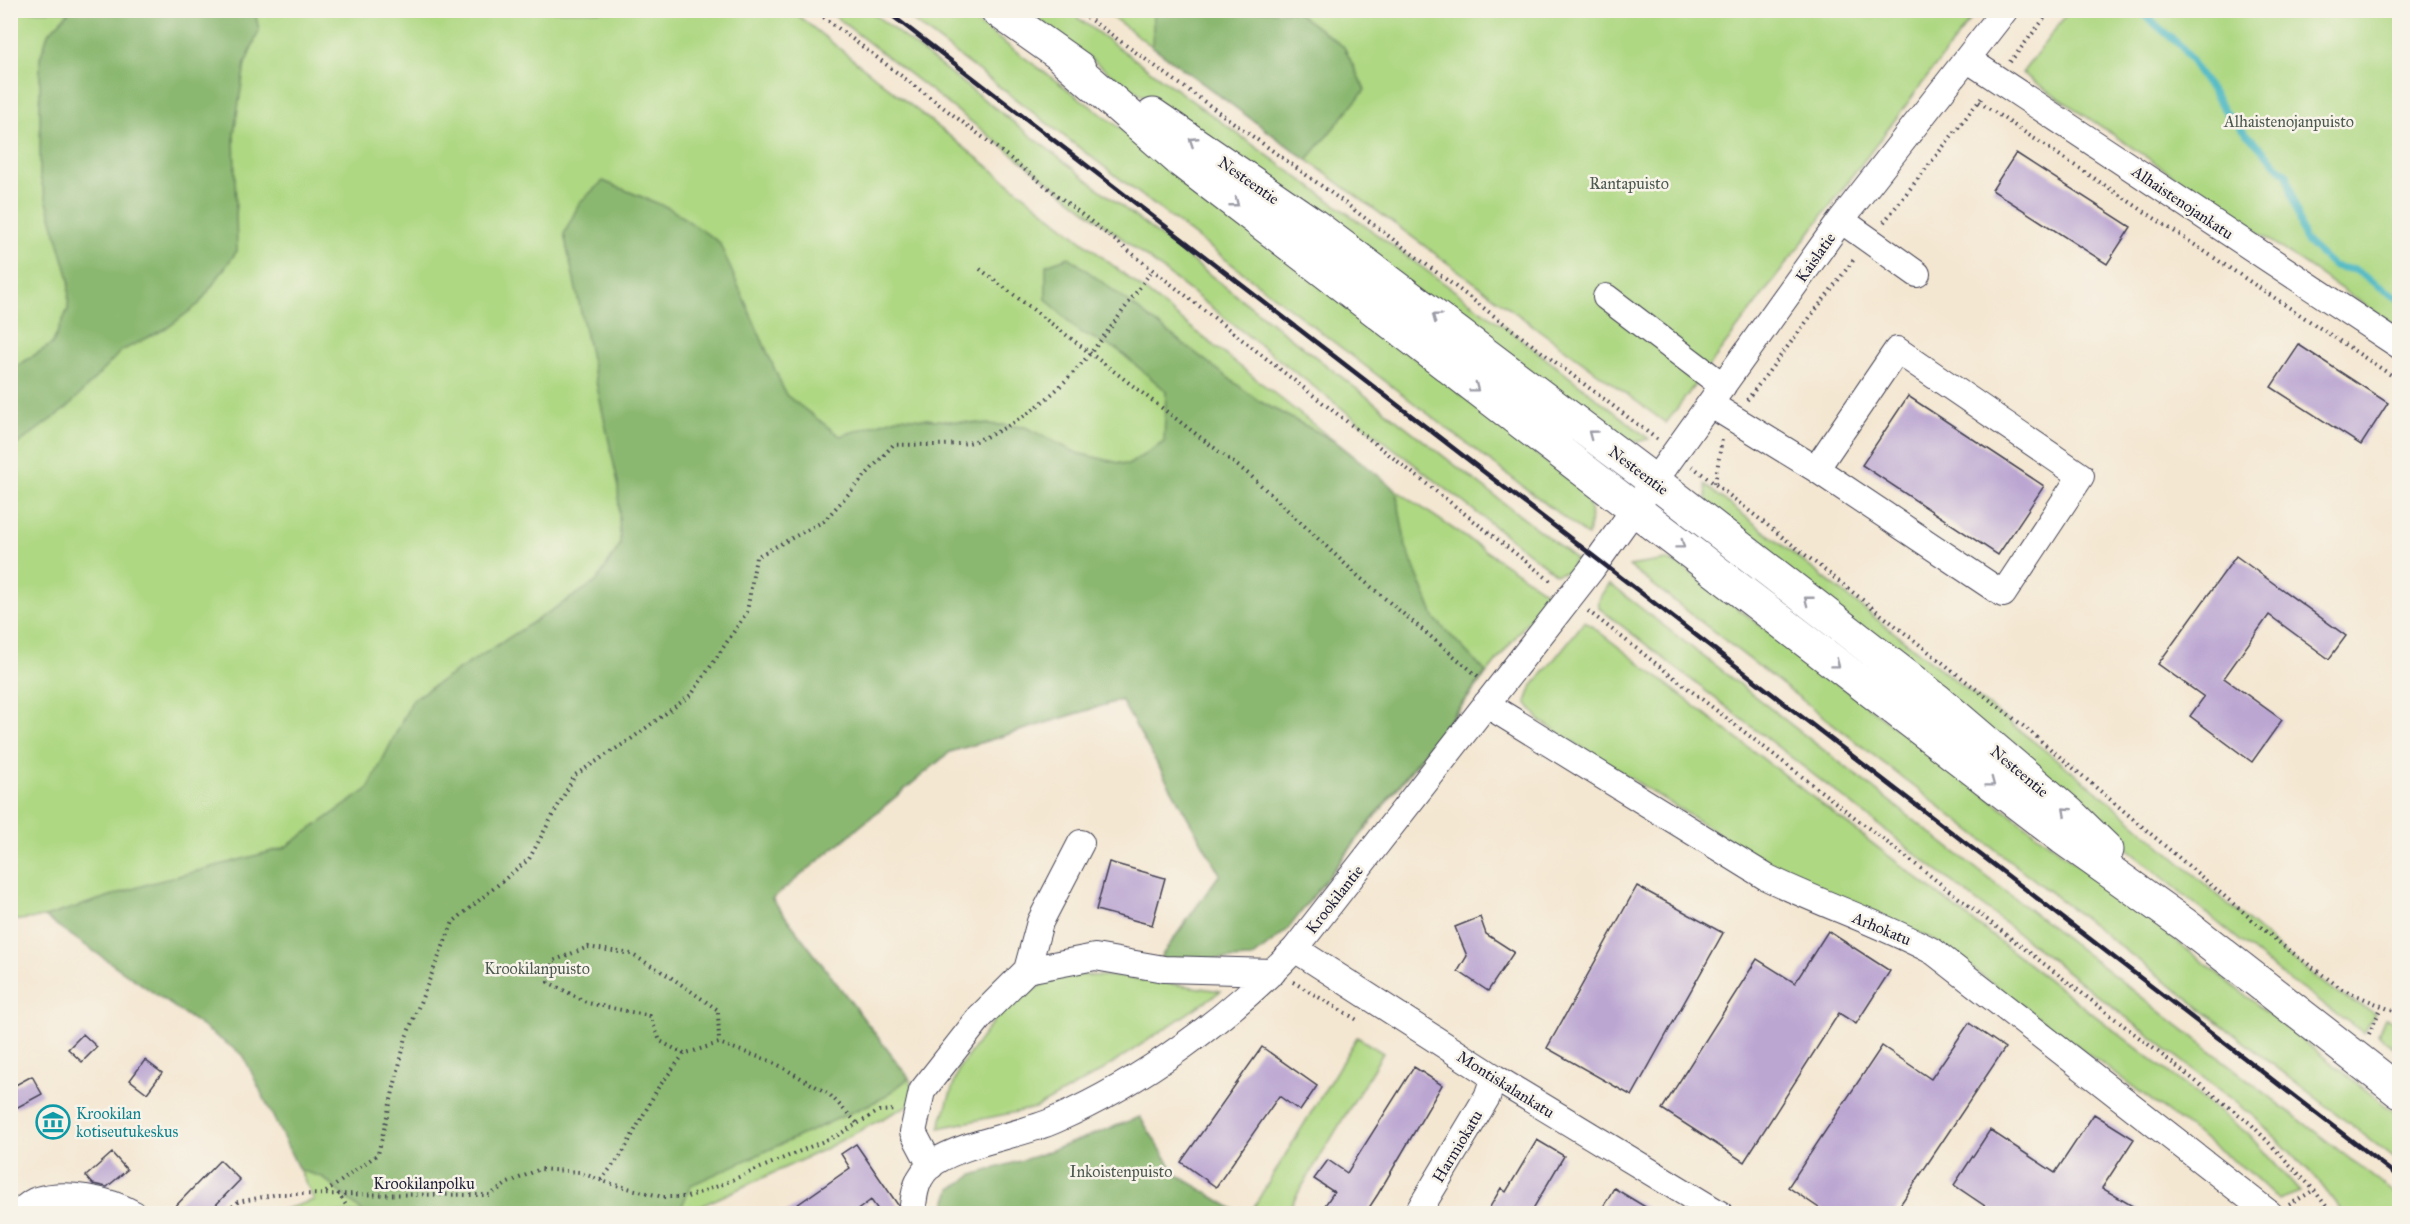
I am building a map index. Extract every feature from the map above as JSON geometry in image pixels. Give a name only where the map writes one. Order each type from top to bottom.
[{"type":"main road","name":"Nesteentie","points":[[997,10],[1062,57],[1197,143],[1311,223],[1655,482],[1937,700],[2069,813],[2184,924]]},
{"type":"main road","name":"Nesteentie","points":[[1062,57],[1181,162],[2063,838],[2184,924],[2400,1092]]},
{"type":"street","name":"Kaislatie","points":[[1635,510],[1841,220],[2005,10]]},
{"type":"street","name":"Alhaistenojankatu","points":[[1967,59],[2400,346]]},
{"type":"street","points":[[1841,220],[1917,274]]},
{"type":"street","points":[[1606,297],[1717,395],[1816,469],[2003,594],[2081,476],[1897,350],[1816,469]]},
{"type":"street","name":"Krookilantie","points":[[931,1166],[954,1153],[1038,1126],[1097,1099],[1192,1039],[1273,972],[1295,949],[1581,584],[1635,510]]},
{"type":"street","name":"Arhokatu","points":[[1491,697],[1766,877],[1803,895],[1897,932],[1934,952],[2244,1205],[2277,1211]]},
{"type":"street","points":[[912,1214],[916,1185],[922,1174],[931,1166],[913,1132],[922,1091],[980,1017],[1027,970],[1040,922],[1081,843]]},
{"type":"street","name":"Montiskalankatu","points":[[1295,949],[1494,1077],[1681,1204],[1720,1214]]},
{"type":"street","points":[[1027,970],[1095,957],[1164,969],[1273,972]]},
{"type":"street","name":"Harmiokatu","points":[[1417,1214],[1486,1098],[1494,1077]]},
{"type":"street","points":[[18,1214],[34,1200],[58,1195],[122,1207],[134,1214]]},
{"type":"path","points":[[1077,10],[1350,207],[1675,454],[2027,729],[2282,945],[2342,988],[2381,1008],[2400,1014]]},
{"type":"path","points":[[1979,102],[2400,381]]},
{"type":"path","points":[[980,269],[1251,476],[1491,697]]},
{"type":"path","points":[[326,1192],[378,1154],[406,1037],[453,922],[529,859],[575,776],[631,739],[692,694],[747,612],[756,557],[824,521],[893,445],[974,442],[1036,409],[1090,354],[1153,269]]},
{"type":"path","points":[[684,1054],[660,1041],[650,1016],[588,1003],[548,982],[553,961],[588,947],[631,954],[669,976],[718,1010],[719,1043]]},
{"type":"path","points":[[2369,1035],[2381,1008]]},
{"type":"path","points":[[601,1180],[622,1154],[658,1088],[684,1054],[719,1043],[773,1062],[829,1094],[857,1124]]},
{"type":"path","name":"Krookilanpolku","points":[[223,1214],[238,1202],[278,1194],[326,1192],[382,1196],[490,1195],[508,1183],[540,1169],[579,1172],[663,1197],[687,1197],[838,1135],[879,1111],[894,1110],[903,1114],[913,1132]]},
{"type":"path","points":[[2277,1211],[2314,1190]]},
{"type":"path","points":[[337,1193],[352,1214]]},
{"type":"green space","points":[[10,11],[792,11],[1396,490],[1549,594],[1287,930],[1252,958],[1158,961],[1220,874],[1121,700],[950,752],[772,899],[909,1078],[918,1100],[821,1151],[686,1213],[273,1213],[314,1200],[244,1055],[45,917],[11,921]]},
{"type":"green space","points":[[70,11],[255,11],[259,31],[245,64],[234,134],[237,251],[199,304],[167,328],[121,351],[68,407],[11,449],[11,370],[52,344],[68,309],[69,279],[40,177],[40,58],[48,34]]},
{"type":"green space","points":[[828,11],[870,11],[1576,559],[1567,572],[1556,574]]},
{"type":"green space","points":[[900,11],[961,11],[1180,172],[1583,491],[1590,513],[1588,536]]},
{"type":"green space","points":[[1027,11],[1068,11],[1517,336],[1649,439],[1637,442],[1618,441],[1258,173],[1112,75]]},
{"type":"green space","name":"Rantapuisto","points":[[1104,11],[1977,11],[1666,423]]},
{"type":"green space","points":[[1154,11],[1295,11],[1344,47],[1365,90],[1307,160],[1152,46]]},
{"type":"green space","name":"Alhaistenojanpuisto","points":[[2069,11],[2399,11],[2399,328],[2022,73]]},
{"type":"green space","name":"Krookilanpuisto","points":[[603,181],[669,208],[719,242],[786,395],[840,436],[900,417],[1025,427],[1077,453],[1128,465],[1164,442],[1166,391],[1118,350],[1078,331],[1046,299],[1046,265],[1069,257],[1259,401],[1336,442],[1396,490],[1406,547],[1435,619],[1486,672],[1287,930],[1252,958],[1158,961],[1220,874],[1121,700],[950,752],[772,899],[909,1078],[881,1099],[691,1185],[679,1213],[364,1213],[322,1177],[299,1170],[243,1055],[45,917],[148,884],[284,848],[368,789],[413,699],[596,582],[620,545],[618,483],[564,234],[580,202]]},
{"type":"green space","points":[[1705,485],[2101,794],[2293,960],[2337,993],[2375,1013],[2364,1033],[2283,976],[1707,504]]},
{"type":"green space","points":[[1666,560],[1683,567],[2106,886],[2399,1116],[2399,1162],[1629,566]]},
{"type":"green space","points":[[1610,584],[2399,1197],[2399,1213],[2343,1213],[2317,1179],[2258,1120],[1599,608],[1600,598]]},
{"type":"green space","points":[[1585,621],[2248,1134],[2300,1192],[2279,1200],[2249,1172],[1932,939],[1784,875],[1540,721],[1526,702],[1531,688]]},
{"type":"green space","points":[[1060,974],[1124,977],[1221,991],[1100,1072],[1036,1108],[939,1128],[959,1068],[1003,1008]]},
{"type":"green space","points":[[2385,1018],[2399,1022],[2399,1052],[2378,1034]]},
{"type":"green space","points":[[1357,1037],[1383,1053],[1286,1213],[1250,1213]]},
{"type":"green space","name":"Inkoistenpuisto","points":[[1140,1117],[1176,1174],[1240,1213],[946,1213],[944,1209],[951,1189],[973,1175],[1036,1156]]},
{"type":"building","points":[[2016,153],[2131,227],[2107,264],[1992,190]]},
{"type":"building","points":[[2299,345],[2388,403],[2361,445],[2271,387]]},
{"type":"building","points":[[1908,396],[2044,486],[1998,555],[1862,465]]},
{"type":"building","points":[[2236,556],[2346,636],[2329,659],[2269,615],[2224,678],[2282,720],[2252,762],[2190,716],[2204,697],[2158,664]]},
{"type":"building","points":[[1109,862],[1165,878],[1152,925],[1096,910]]},
{"type":"building","points":[[1637,886],[1723,933],[1632,1096],[1547,1048]]},
{"type":"building","points":[[1480,917],[1486,934],[1514,952],[1488,991],[1458,971],[1467,956],[1455,927]]},
{"type":"building","points":[[1828,931],[1890,971],[1856,1024],[1839,1013],[1744,1162],[1662,1109],[1757,959],[1795,983]]},
{"type":"building","points":[[1969,1023],[2005,1048],[1894,1214],[1828,1214],[1788,1187],[1882,1046],[1931,1079]]},
{"type":"building","points":[[83,1034],[97,1047],[82,1062],[68,1049]]},
{"type":"building","points":[[1262,1047],[1317,1086],[1300,1111],[1279,1096],[1216,1187],[1181,1162]]},
{"type":"building","points":[[145,1060],[162,1073],[147,1093],[130,1080]]},
{"type":"building","points":[[1414,1067],[1442,1085],[1378,1194],[1365,1214],[1319,1214],[1334,1192],[1314,1179],[1328,1160],[1347,1173]]},
{"type":"building","points":[[32,1076],[42,1094],[16,1108],[10,1097],[10,1088]]},
{"type":"building","points":[[2094,1114],[2134,1139],[2102,1188],[2146,1214],[1997,1214],[1954,1185],[1990,1130],[2055,1173]]},
{"type":"building","points":[[1537,1140],[1564,1156],[1530,1214],[1486,1214],[1501,1188],[1506,1192]]},
{"type":"building","points":[[856,1144],[898,1205],[897,1214],[881,1214],[871,1200],[852,1214],[784,1214],[850,1168],[841,1154]]},
{"type":"building","points":[[112,1153],[127,1170],[107,1187],[93,1184],[86,1176]]},
{"type":"building","points":[[220,1160],[240,1180],[207,1214],[168,1214]]},
{"type":"building","points":[[1614,1188],[1657,1214],[1599,1214]]},
{"type":"waterway","points":[[2138,10],[2181,46],[2228,115],[2287,175],[2304,239],[2333,266],[2355,270],[2400,300]]},
{"type":"railway","points":[[885,10],[2400,1178]]},
{"type":"place","name":"Krookilan kotiseutukeskus","points":[[53,1122]]}]
